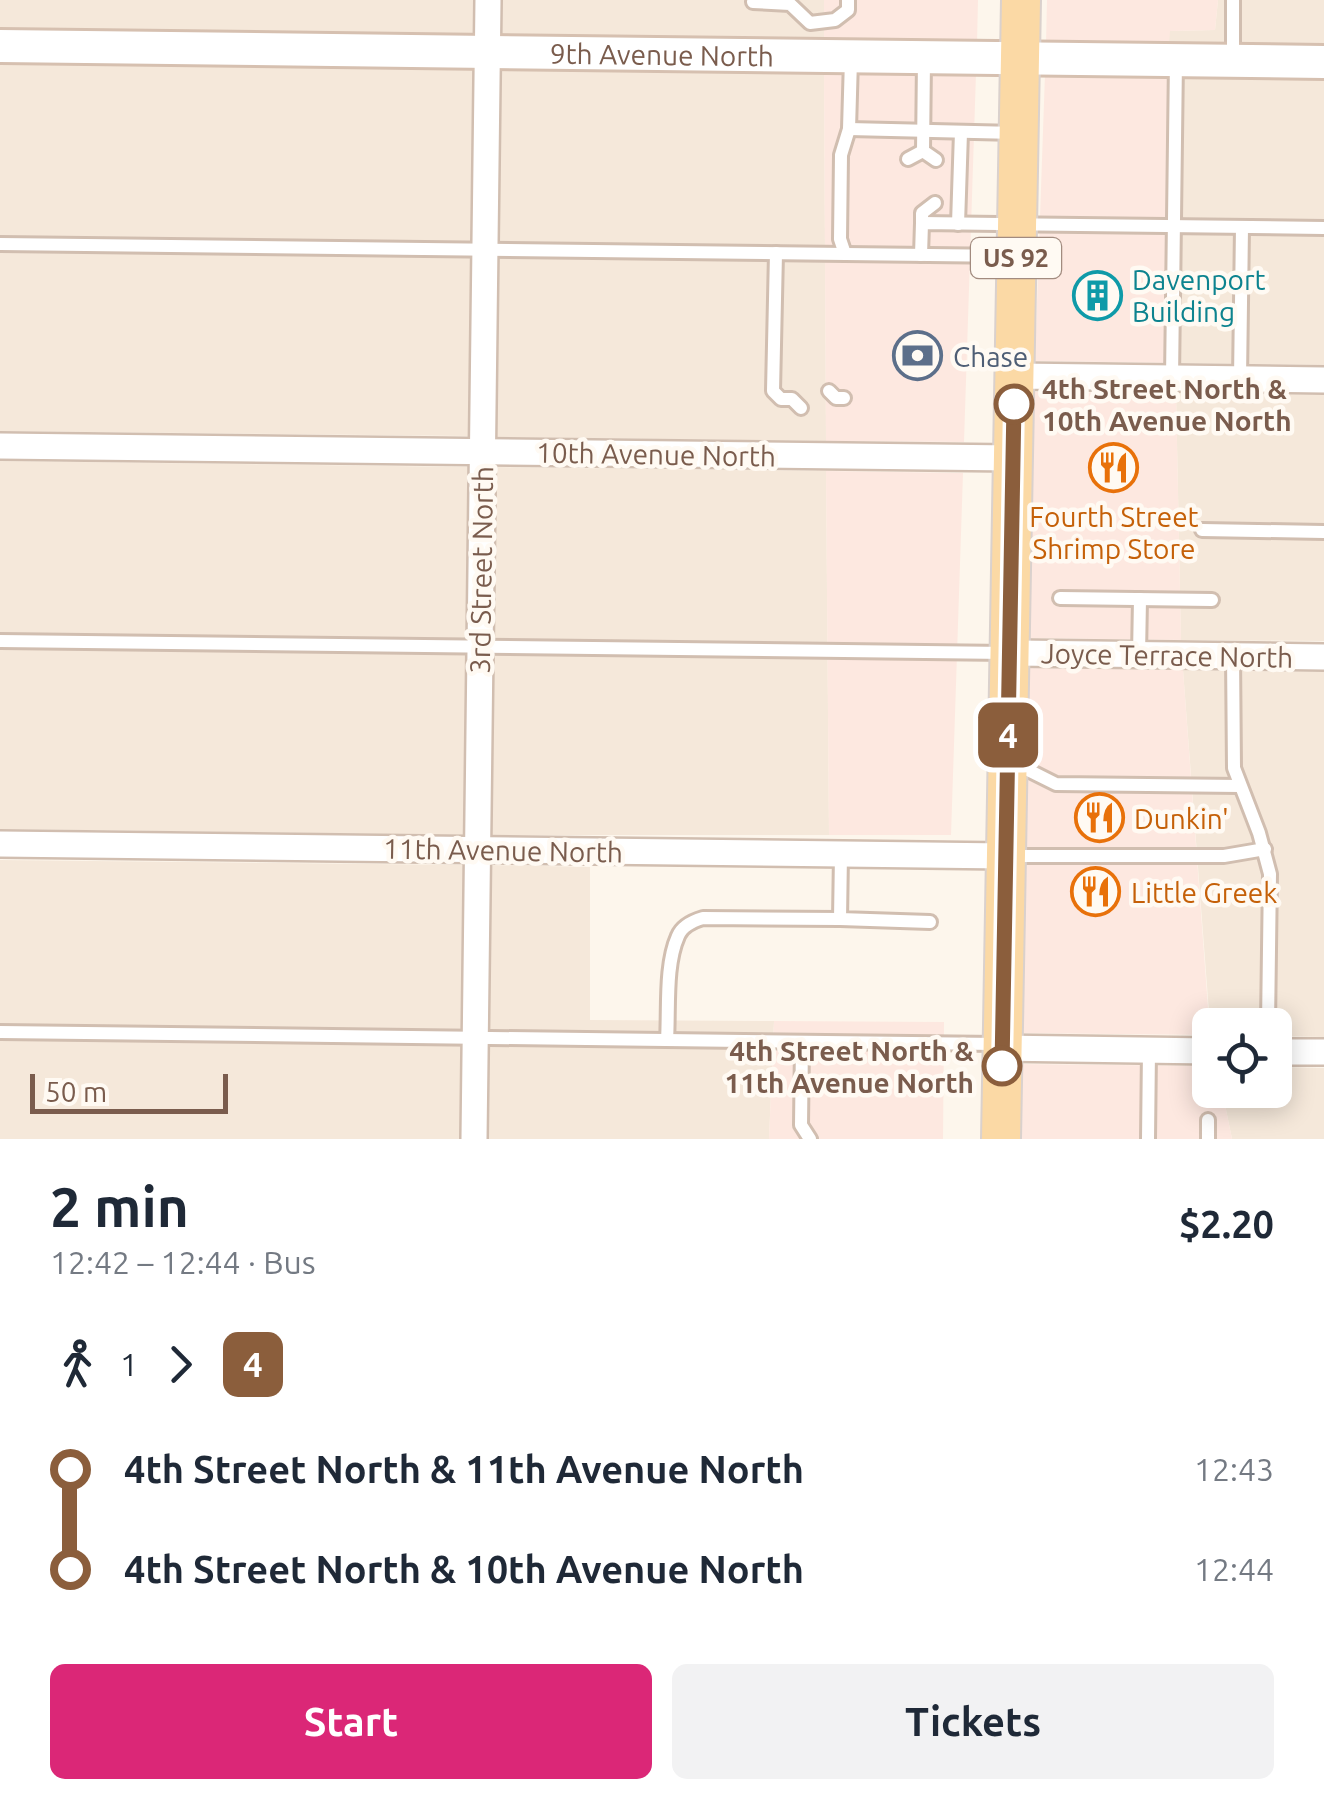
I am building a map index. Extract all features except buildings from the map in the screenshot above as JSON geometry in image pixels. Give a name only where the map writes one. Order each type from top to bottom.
[{"type":"main road","name":"US 92","points":[[1001,1139],[1021,0]]},
{"type":"street","name":"3rd Street North","points":[[474,1139],[488,0]]},
{"type":"street","name":"9th Avenue North","points":[[0,46],[1324,62]]},
{"type":"street","points":[[1014,376],[1324,380]]},
{"type":"street","name":"10th Avenue North","points":[[0,446],[1013,458]]},
{"type":"street","name":"Joyce Terrace North","points":[[1010,653],[1324,656]]},
{"type":"street","name":"11th Avenue North","points":[[0,844],[1006,856]]},
{"type":"street","points":[[1003,1046],[1192,1051]]},
{"type":"street","points":[[1292,1052],[1324,1052]]},
{"type":"lane","points":[[753,2],[790,4],[810,22],[835,20],[848,10],[848,0]]},
{"type":"lane","points":[[1232,60],[1233,0]]},
{"type":"lane","points":[[845,254],[840,240],[841,156],[849,129],[852,56]]},
{"type":"lane","points":[[922,151],[924,57]]},
{"type":"lane","points":[[1172,378],[1176,60]]},
{"type":"lane","points":[[849,129],[1018,133]]},
{"type":"lane","points":[[958,224],[961,132]]},
{"type":"lane","points":[[908,159],[922,151]]},
{"type":"lane","points":[[922,151],[936,160]]},
{"type":"lane","points":[[907,202],[922,218],[1016,241]]},
{"type":"lane","points":[[921,255],[922,218],[935,203]]},
{"type":"lane","points":[[0,244],[921,255],[1016,241],[1174,226],[1324,228]]},
{"type":"lane","points":[[1240,379],[1242,227]]},
{"type":"lane","points":[[776,253],[773,391],[781,399],[798,399]]},
{"type":"lane","points":[[1202,530],[1324,532]]},
{"type":"lane","points":[[1060,598],[1212,600]]},
{"type":"lane","points":[[1139,655],[1140,599]]},
{"type":"lane","points":[[0,641],[1010,653]]},
{"type":"lane","points":[[1234,656],[1234,768],[1270,874],[1268,1008]]},
{"type":"lane","points":[[1008,760],[1056,784],[1240,786]]},
{"type":"lane","points":[[1006,856],[1224,856],[1264,849]]},
{"type":"lane","points":[[840,854],[840,919]]},
{"type":"lane","points":[[667,1040],[678,932],[692,921],[703,918],[930,922]]},
{"type":"lane","points":[[0,1032],[1003,1046]]},
{"type":"lane","points":[[802,1042],[800,1125],[810,1139]]},
{"type":"lane","points":[[1148,1139],[1149,1050]]},
{"type":"lane","points":[[1208,1120],[1208,1139]]},
{"type":"shaded area","points":[[0,0],[474,0],[474,36],[0,31]]},
{"type":"shaded area","points":[[501,0],[824,0],[824,41],[501,37]]},
{"type":"shaded area","points":[[824,0],[978,0],[977,42],[824,41]]},
{"type":"shaded area","points":[[1047,0],[1218,0],[1215,30],[1170,31],[1169,44],[1046,43]]},
{"type":"shaded area","points":[[1218,0],[1324,0],[1324,46],[1169,44],[1169,31],[1215,30]]},
{"type":"shaded area","points":[[0,61],[473,67],[469,436],[0,431]]},
{"type":"shaded area","points":[[500,67],[824,71],[826,441],[496,437]]},
{"type":"shaded area","points":[[824,71],[976,73],[964,442],[826,441]]},
{"type":"shaded area","points":[[1045,74],[1170,75],[1176,363],[1035,361]]},
{"type":"shaded area","points":[[1170,75],[1324,77],[1324,365],[1176,363]]},
{"type":"shaded area","points":[[1034,392],[1176,393],[1181,640],[1026,638]]},
{"type":"shaded area","points":[[1176,393],[1324,395],[1324,641],[1181,640]]},
{"type":"shaded area","points":[[0,461],[469,467],[464,835],[0,829]]},
{"type":"shaded area","points":[[496,467],[826,471],[829,835],[491,835]]},
{"type":"shaded area","points":[[826,471],[963,473],[951,835],[829,835]]},
{"type":"shaded area","points":[[1025,668],[1183,670],[1208,1008],[1192,1008],[1192,1035],[1017,1033]]},
{"type":"shaded area","points":[[1183,670],[1324,672],[1324,1037],[1292,1036],[1292,1008],[1209,1008]]},
{"type":"shaded area","points":[[0,860],[464,865],[461,1139],[0,1139]]},
{"type":"shaded area","points":[[491,865],[590,867],[590,1020],[774,1021],[769,1139],[488,1139]]},
{"type":"shaded area","points":[[774,1021],[944,1022],[943,1139],[769,1139]]},
{"type":"shaded area","points":[[1016,1064],[1192,1066],[1192,1108],[1226,1108],[1232,1139],[1015,1139]]},
{"type":"shaded area","points":[[1292,1067],[1324,1068],[1324,1139],[1232,1139],[1226,1108],[1292,1108]]},
{"type":"bus line","name":"4","points":[[1002,1066],[1014,404]]},
{"type":"place","name":"Davenport Building","points":[[1097,295]]},
{"type":"place","name":"Chase","points":[[918,356]]},
{"type":"place","name":"4th Street North & 10th Avenue North","points":[[1014,404]]},
{"type":"place","name":"Fourth Street Shrimp Store","points":[[1114,468]]},
{"type":"place","name":"Dunkin'","points":[[1099,818]]},
{"type":"place","name":"Little Greek","points":[[1096,892]]},
{"type":"place","name":"4th Street North & 11th Avenue North","points":[[1002,1066]]}]
